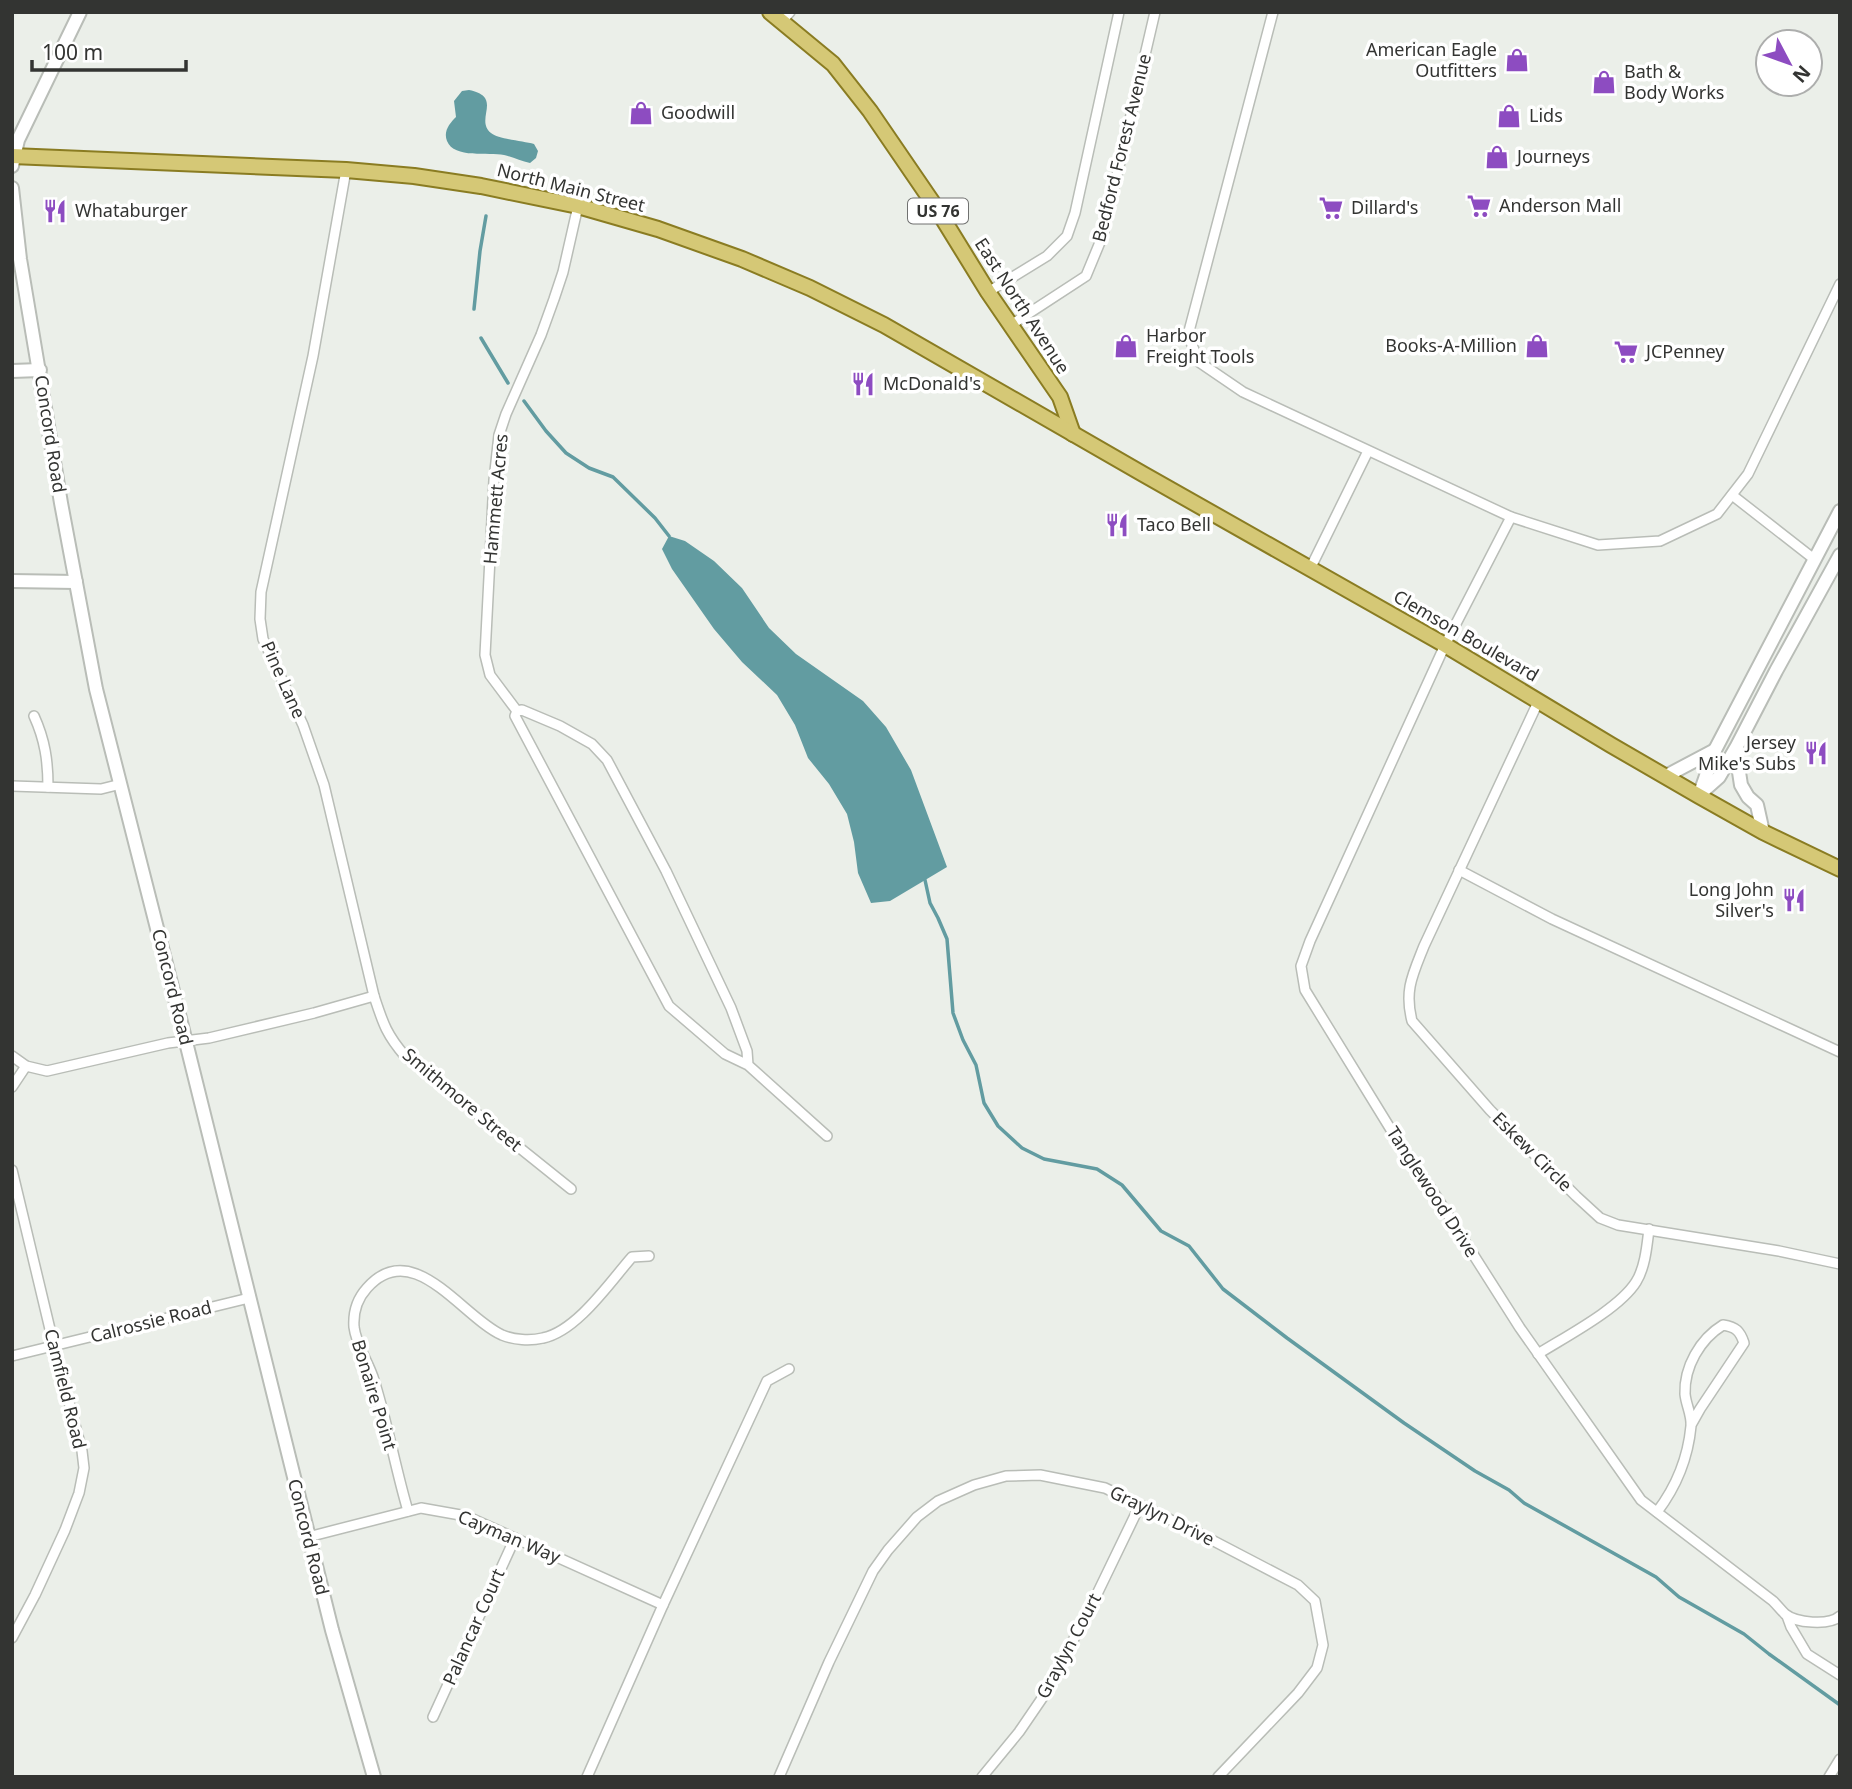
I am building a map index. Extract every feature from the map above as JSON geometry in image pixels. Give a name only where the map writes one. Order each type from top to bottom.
[{"type":"main road","name":"East North Avenue","points":[[781,15],[833,64],[870,111],[1060,397],[1073,434]]},
{"type":"main road","name":"North Main Street","points":[[13,159],[346,170],[414,176],[578,206],[669,233],[742,259],[810,288],[884,325],[1073,434]]},
{"type":"main road","name":"Clemson Boulevard","points":[[1073,434],[1445,645],[1699,796],[1763,832],[1840,869]]},
{"type":"street","points":[[13,159],[20,136],[80,12]]},
{"type":"street","name":"Bedford Forest Avenue","points":[[988,292],[1047,257],[1067,236],[1075,213],[1119,12]]},
{"type":"street","name":"Bedford Forest Avenue","points":[[1011,325],[1086,276],[1103,235],[1155,12]]},
{"type":"street","points":[[1273,12],[1188,335],[1199,362],[1243,392],[1511,517],[1598,545],[1660,541],[1717,514],[1748,474],[1840,284]]},
{"type":"street","name":"Pine Lane","points":[[346,170],[313,356],[261,592],[260,619],[263,639],[303,725],[324,785],[374,996]]},
{"type":"street","name":"Concord Road","points":[[12,188],[20,259],[96,689],[341,1667],[374,1777]]},
{"type":"street","name":"Hammett Acres","points":[[578,206],[554,299],[499,435],[494,480],[485,655],[490,675],[517,711],[515,716],[668,1006],[725,1054],[748,1065],[827,1136]]},
{"type":"street","points":[[12,371],[40,370]]},
{"type":"street","points":[[1310,569],[1368,451]]},
{"type":"street","points":[[1732,495],[1814,559]]},
{"type":"street","points":[[1699,796],[1715,750],[1840,511]]},
{"type":"street","name":"Tanglewood Drive","points":[[1511,517],[1445,645],[1310,941],[1301,966],[1305,990],[1401,1146],[1538,1354],[1641,1500],[1773,1601],[1787,1616]]},
{"type":"street","points":[[1699,796],[1719,777],[1840,555]]},
{"type":"street","points":[[12,581],[76,582]]},
{"type":"street","name":"Eskew Circle","points":[[1539,701],[1409,981],[1408,1005],[1412,1021],[1490,1110],[1601,1218],[1618,1225],[1779,1251],[1840,1264]]},
{"type":"street","points":[[517,711],[522,710],[560,726],[592,744],[607,760],[660,860],[732,1008],[747,1052],[748,1065]]},
{"type":"street","points":[[34,716],[46,746],[48,787]]},
{"type":"street","points":[[1737,746],[1741,785],[1757,805],[1763,832]]},
{"type":"street","points":[[1666,776],[1715,750]]},
{"type":"street","points":[[12,786],[101,789],[121,784]]},
{"type":"street","points":[[1459,870],[1552,919],[1840,1052]]},
{"type":"street","points":[[12,1056],[26,1066],[47,1071],[168,1042],[209,1038],[374,996]]},
{"type":"street","name":"Smithmore Street","points":[[374,996],[383,1024],[405,1056],[571,1189]]},
{"type":"street","points":[[12,1087],[26,1066]]},
{"type":"street","name":"Camfield Road","points":[[12,1170],[84,1468],[79,1493],[65,1530],[12,1638]]},
{"type":"street","points":[[1538,1354],[1620,1301],[1637,1281],[1647,1249],[1649,1229]]},
{"type":"street","name":"Bonaire Point","points":[[408,1511],[373,1377],[355,1332],[356,1306],[368,1285],[388,1273],[412,1272],[434,1283],[502,1335],[530,1340],[557,1334],[568,1327],[632,1257],[649,1256]]},
{"type":"street","name":"Calrossie Road","points":[[12,1356],[249,1298]]},
{"type":"street","points":[[1657,1513],[1679,1477],[1691,1425],[1690,1408],[1685,1397],[1690,1363],[1712,1332],[1723,1325],[1734,1327],[1740,1332],[1744,1343],[1691,1425]]},
{"type":"street","points":[[587,1777],[767,1381],[789,1369]]},
{"type":"street","name":"Graylyn Drive","points":[[779,1777],[829,1662],[873,1571],[888,1550],[917,1517],[938,1501],[974,1485],[1006,1476],[1040,1475],[1105,1488],[1298,1585],[1315,1601],[1323,1644],[1317,1668],[1298,1693],[1218,1777]]},
{"type":"street","name":"Graylyn Court","points":[[982,1777],[1019,1732],[1047,1691],[1140,1505]]},
{"type":"street","name":"Cayman Way","points":[[308,1537],[421,1508],[466,1516],[663,1605]]},
{"type":"street","name":"Palancar Court","points":[[433,1717],[515,1538]]},
{"type":"street","points":[[1787,1616],[1816,1623],[1835,1620],[1840,1616]]},
{"type":"street","points":[[1787,1616],[1807,1654],[1840,1675]]},
{"type":"street","points":[[1829,1777],[1840,1759]]},
{"type":"water","points":[[469,90],[485,98],[485,121],[491,133],[534,144],[538,151],[536,158],[530,163],[504,155],[464,153],[451,147],[446,134],[456,117],[454,101],[462,91]]},
{"type":"water","points":[[669,536],[685,541],[714,561],[742,588],[769,628],[796,654],[863,701],[886,727],[911,770],[947,867],[890,901],[871,903],[858,873],[847,814],[829,784],[808,758],[795,725],[777,695],[742,662],[714,629],[672,569],[662,549]]},
{"type":"waterway","points":[[474,309],[486,216]]},
{"type":"waterway","points":[[481,338],[508,383]]},
{"type":"waterway","points":[[524,401],[566,453],[589,468],[613,477],[655,518],[669,536]]},
{"type":"waterway","points":[[925,880],[930,903],[947,939],[953,1013],[976,1065],[984,1103],[998,1126],[1022,1148],[1044,1159],[1097,1169],[1122,1185],[1161,1231],[1189,1246],[1223,1289],[1404,1423],[1475,1471],[1509,1490],[1524,1503],[1656,1577],[1679,1597],[1744,1634],[1840,1705]]},
{"type":"place","name":"American Eagle Outfitters","points":[[1517,60]]},
{"type":"place","name":"Bath & Body Works","points":[[1604,82]]},
{"type":"place","name":"Goodwill","points":[[641,113]]},
{"type":"place","name":"Lids","points":[[1509,116]]},
{"type":"place","name":"Journeys","points":[[1497,157]]},
{"type":"place","name":"Anderson Mall","points":[[1479,206]]},
{"type":"place","name":"Dillard's","points":[[1331,208]]},
{"type":"place","name":"Whataburger","points":[[55,211]]},
{"type":"place","name":"Harbor Freight Tools","points":[[1126,346]]},
{"type":"place","name":"Books-A-Million","points":[[1537,346]]},
{"type":"place","name":"JCPenney","points":[[1626,352]]},
{"type":"place","name":"McDonald's","points":[[863,384]]},
{"type":"place","name":"Taco Bell","points":[[1117,525]]},
{"type":"place","name":"Jersey Mike's Subs","points":[[1816,753]]},
{"type":"place","name":"Long John Silver's","points":[[1794,900]]}]
